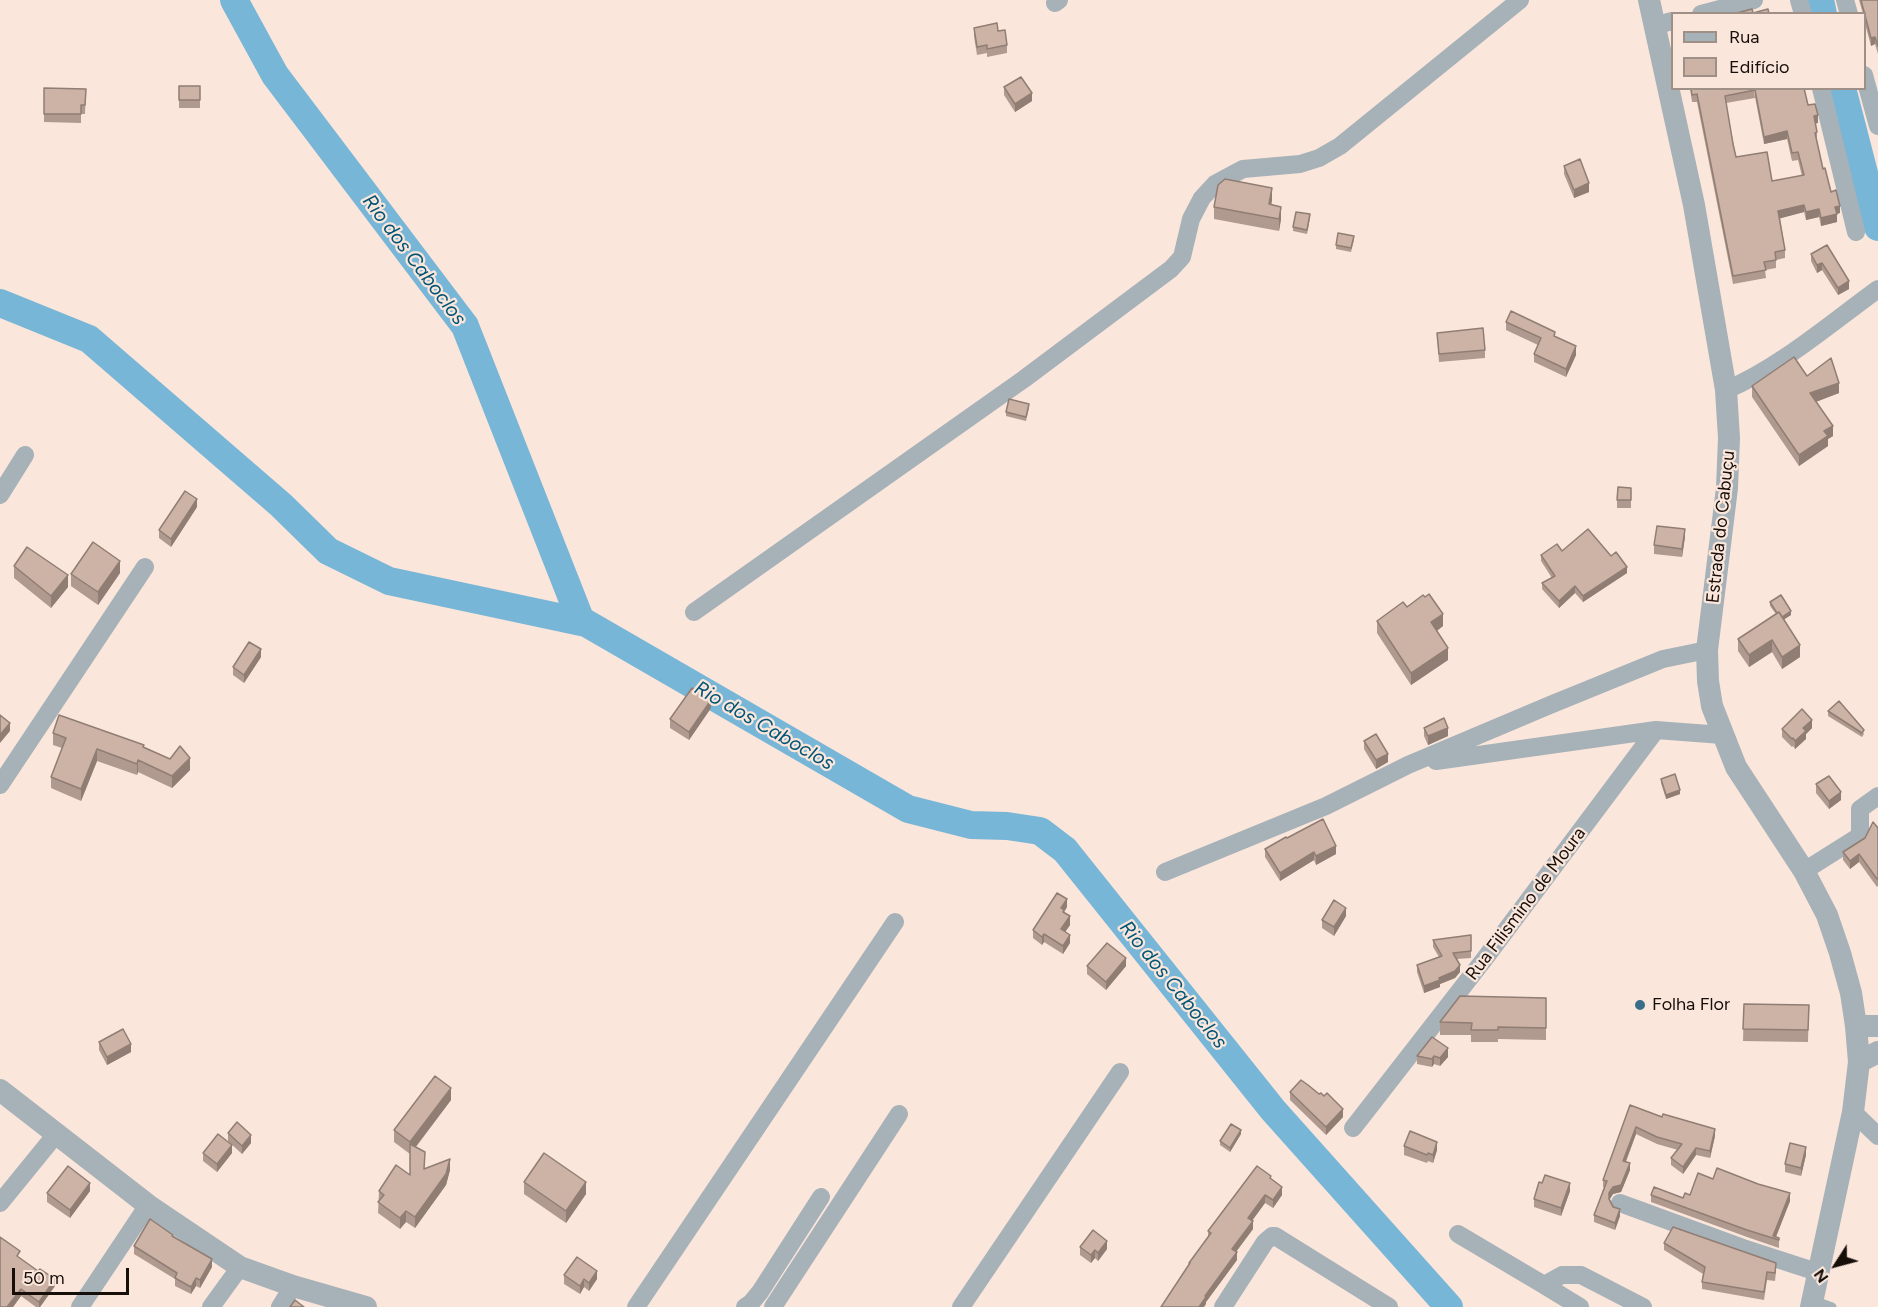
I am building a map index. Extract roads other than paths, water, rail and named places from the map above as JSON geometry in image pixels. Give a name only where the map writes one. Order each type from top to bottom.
[{"type":"street","points":[[694,612],[1024,379],[1171,269],[1182,257],[1191,219],[1202,198],[1215,184],[1243,169],[1300,164],[1318,158],[1340,146],[1520,0]]},
{"type":"street","name":"Estrada do Cabuçu","points":[[1649,0],[1663,23],[1671,70]]},
{"type":"street","points":[[1709,12],[1754,0]]},
{"type":"street","points":[[1866,80],[1875,101],[1878,126]]},
{"type":"street","name":"Estrada do Cabuçu","points":[[1674,90],[1726,390],[1730,438],[1727,488],[1707,650],[1712,706],[1736,767],[1804,871],[1827,915],[1851,993],[1867,1026],[1868,1057],[1853,1112],[1817,1272],[1818,1305]]},
{"type":"street","points":[[1821,90],[1856,232]]},
{"type":"street","points":[[1726,390],[1771,367],[1878,289]]},
{"type":"street","points":[[0,495],[26,455]]},
{"type":"street","points":[[0,785],[145,567]]},
{"type":"street","points":[[1165,872],[1326,806],[1408,765],[1663,659],[1707,650]]},
{"type":"street","points":[[1408,765],[1656,730],[1722,735]]},
{"type":"street","name":"Rua Filismino de Moura","points":[[1353,1128],[1486,957],[1656,730]]},
{"type":"street","points":[[1804,871],[1858,837],[1860,808],[1878,796]]},
{"type":"street","points":[[636,1307],[895,922]]},
{"type":"street","points":[[961,1307],[1120,1072]]},
{"type":"street","points":[[0,1090],[148,1205],[240,1267],[293,1286],[366,1307]]},
{"type":"street","points":[[1853,1112],[1878,1136]]},
{"type":"street","points":[[773,1307],[899,1114]]},
{"type":"street","points":[[0,1203],[57,1133]]},
{"type":"street","points":[[745,1307],[760,1292],[821,1197]]},
{"type":"street","points":[[1620,1203],[1722,1241],[1817,1272]]},
{"type":"street","points":[[80,1307],[148,1205]]},
{"type":"street","points":[[1458,1234],[1580,1307]]},
{"type":"street","points":[[1223,1307],[1265,1242],[1272,1236],[1280,1237],[1389,1307]]},
{"type":"street","points":[[211,1307],[240,1267]]},
{"type":"street","points":[[1544,1285],[1562,1275],[1581,1275],[1643,1307]]},
{"type":"street","points":[[280,1307],[293,1286]]},
{"type":"waterway","name":"Rio dos Caboclos","points":[[234,0],[275,75],[465,326],[581,621]]},
{"type":"waterway","points":[[1820,0],[1823,12]]},
{"type":"waterway","points":[[1843,90],[1878,227]]},
{"type":"waterway","name":"Rio dos Caboclos","points":[[0,303],[89,339],[281,505],[328,551],[389,581],[586,623],[908,809],[971,825],[1007,826],[1040,831],[1065,850],[1273,1110],[1449,1307]]},
{"type":"place","name":"Folha Flor","points":[[1640,1005]]}]
